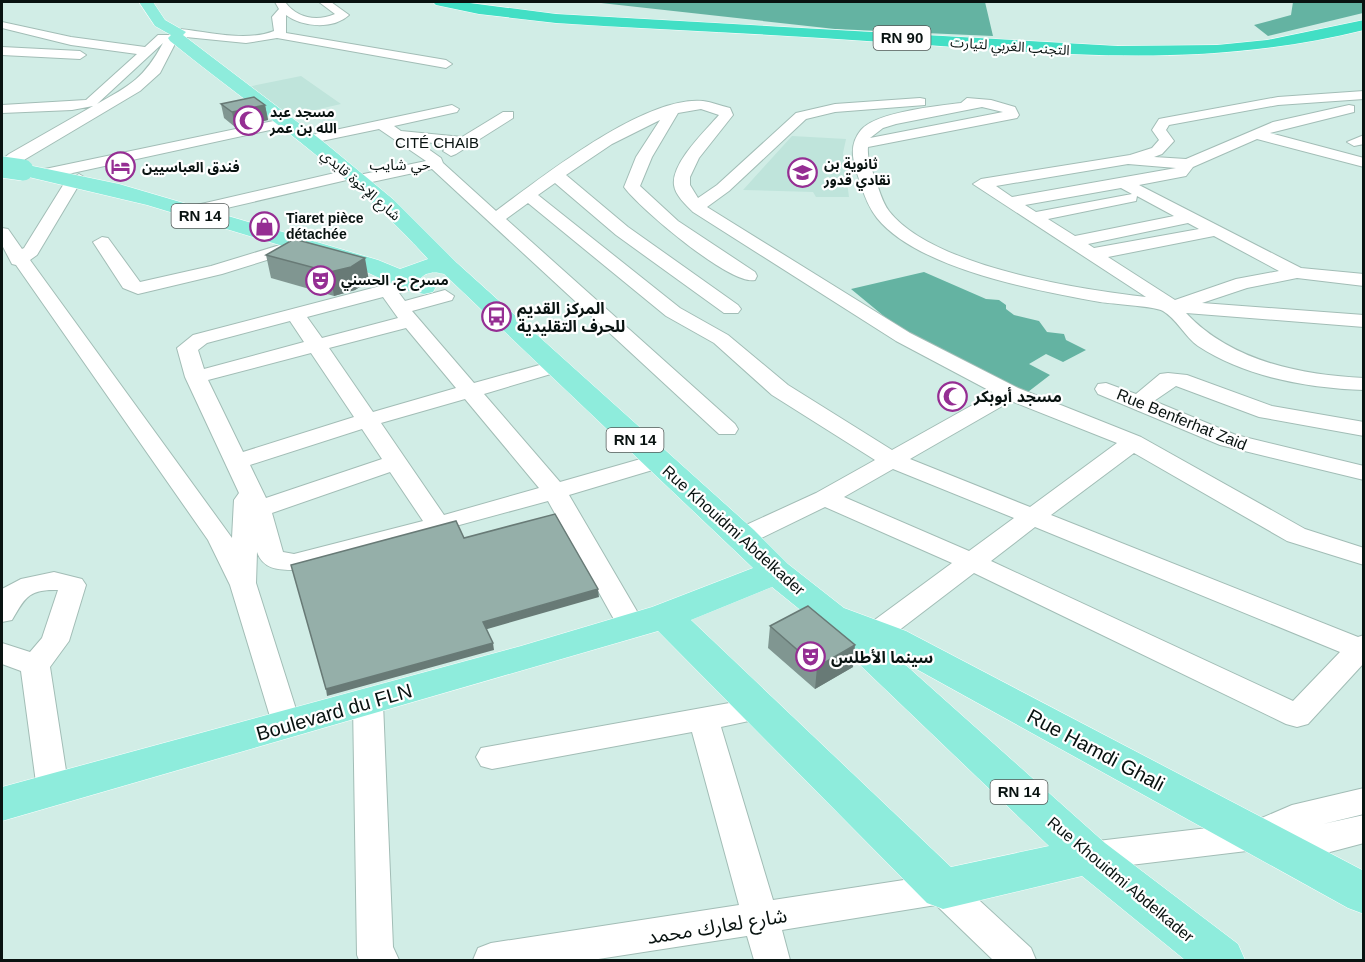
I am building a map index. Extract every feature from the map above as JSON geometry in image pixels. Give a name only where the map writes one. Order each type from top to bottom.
[{"type":"highway","name":"التجنب الغربي لتيارت","points":[[441,2],[539,15],[1094,51],[1249,47],[1308,39],[1364,25]]},
{"type":"main road","name":"شارع الإخوة قايدي","points":[[146,2],[171,34],[355,177],[424,285]]},
{"type":"main road","name":"RN 14","points":[[18,170],[79,179],[293,246],[375,266],[424,285]]},
{"type":"main road","name":"Rue Khouidmi Abdelkader","points":[[424,285],[494,308],[554,368],[742,537],[776,572],[827,612],[898,681],[1089,856],[1221,960]]},
{"type":"main road","name":"Boulevard du FLN","points":[[2,804],[368,703],[648,620],[776,572]]},
{"type":"main road","name":"Rue Hamdi Ghali","points":[[827,612],[893,640],[1364,894]]},
{"type":"main road","points":[[648,620],[758,709],[943,889],[1089,856]]},
{"type":"street","points":[[277,35],[281,31],[278,17],[283,5],[297,19],[328,20],[343,15],[324,2]]},
{"type":"street","points":[[2,34],[8,27],[142,54]]},
{"type":"street","points":[[171,34],[155,70],[135,88],[14,157],[18,170],[283,123]]},
{"type":"street","points":[[2,109],[90,103],[142,54],[171,34],[257,39],[277,35],[446,64]]},
{"type":"street","points":[[2,51],[142,54]]},
{"type":"street","points":[[1344,97],[1280,115],[1243,120],[1177,136],[1167,141],[1157,152],[1128,159],[981,184],[1172,306],[1202,340],[1223,352],[1303,377],[1364,384]]},
{"type":"street","points":[[1177,136],[1160,130],[1164,122],[1278,101],[1344,97],[1363,104]]},
{"type":"street","points":[[697,206],[723,188],[795,119],[811,112],[835,108],[939,101],[983,103],[1006,107],[1012,115],[861,144]]},
{"type":"street","points":[[983,103],[888,121],[869,131],[861,144],[860,160],[880,211],[893,226],[922,246],[942,256],[1036,286],[1073,294],[1172,306],[1364,321]]},
{"type":"street","points":[[1011,202],[1180,173],[1188,164],[1256,134],[1297,120],[1363,104]]},
{"type":"street","points":[[497,218],[617,133],[671,112],[704,106],[719,108],[726,113],[694,154],[682,176],[682,186],[697,206],[716,222],[903,337],[1010,393],[1133,442],[1296,535],[1364,557]]},
{"type":"street","points":[[308,141],[452,109]]},
{"type":"street","points":[[671,112],[660,132],[642,156],[632,187],[649,207],[670,224],[748,276]]},
{"type":"street","points":[[188,212],[436,162],[508,115]]},
{"type":"street","points":[[382,124],[436,162],[727,429]]},
{"type":"street","points":[[1256,134],[1364,163]]},
{"type":"street","points":[[368,143],[400,135],[464,142]]},
{"type":"street","points":[[324,153],[346,148]]},
{"type":"street","points":[[1128,159],[1188,164]]},
{"type":"street","points":[[557,176],[624,232],[731,309]]},
{"type":"street","points":[[18,260],[28,255],[71,185],[79,179]]},
{"type":"street","points":[[1124,183],[1297,273]]},
{"type":"street","points":[[1035,217],[1144,195]]},
{"type":"street","points":[[529,196],[673,312],[721,339],[780,390],[867,447],[1031,517],[1362,647],[1297,716],[972,562],[825,498]]},
{"type":"street","points":[[1054,230],[1167,207]]},
{"type":"street","points":[[1073,242],[1188,218]]},
{"type":"street","points":[[624,232],[670,224]]},
{"type":"street","points":[[1093,254],[1215,231]]},
{"type":"street","points":[[2,233],[18,260],[220,539],[243,585],[286,725]]},
{"type":"street","points":[[102,242],[130,284],[138,288],[216,270],[293,246]]},
{"type":"street","points":[[1172,306],[1243,283],[1297,273],[1364,280]]},
{"type":"street","points":[[424,285],[296,315],[192,343],[187,348],[196,377],[255,501],[271,556],[280,562],[294,562],[438,525],[658,461]]},
{"type":"street","points":[[196,377],[316,345],[424,285]]},
{"type":"street","points":[[424,285],[470,392],[555,491],[648,620]]},
{"type":"street","points":[[296,315],[438,525]]},
{"type":"street","points":[[235,462],[368,420],[554,368]]},
{"type":"street","points":[[1139,402],[1168,379],[1179,380],[1267,412],[1364,429]]},
{"type":"street","name":"Rue Benferhat Zaid","points":[[1106,389],[1228,440],[1364,473]]},
{"type":"street","points":[[742,537],[825,498],[1010,393]]},
{"type":"street","points":[[875,634],[1133,442]]},
{"type":"street","points":[[243,585],[246,500],[255,501],[396,462]]},
{"type":"street","points":[[2,613],[2,607],[14,592],[30,585],[63,580],[73,585],[55,641],[36,665],[53,790]]},
{"type":"street","points":[[2,653],[36,665]]},
{"type":"street","points":[[368,703],[375,955],[381,960]]},
{"type":"street","points":[[492,757],[758,709]]},
{"type":"street","points":[[703,718],[772,960]]},
{"type":"street","points":[[1255,836],[1292,818],[1364,801]]},
{"type":"street","points":[[1089,856],[1255,836],[1330,838],[1364,829]]},
{"type":"street","points":[[943,889],[1018,960]]},
{"type":"street","name":"شارع لعارك محمد","points":[[503,959],[943,889]]},
{"type":"shaded area","points":[[301,76],[341,104],[289,116],[247,87]]},
{"type":"shaded area","name":"ثانوية بن نقادي قدور","points":[[792,136],[846,139],[843,153],[849,197],[816,197],[813,192],[743,190]]},
{"type":"green space","points":[[592,2],[985,2],[993,36],[835,29]]},
{"type":"green space","points":[[1293,2],[1363,2],[1363,13],[1268,36],[1254,25],[1291,15]]},
{"type":"green space","points":[[924,272],[986,299],[999,300],[1014,315],[1039,321],[1047,332],[1064,334],[1066,340],[1086,350],[1063,362],[1046,354],[1029,364],[1050,375],[1024,395],[908,336],[851,289]]},
{"type":"building","points":[[254,97],[265,105],[232,112],[221,104]]},
{"type":"building","points":[[294,239],[365,258],[351,267],[330,272],[266,255]]},
{"type":"building","points":[[555,514],[598,589],[483,622],[493,643],[326,689],[291,565],[456,521],[464,538]]},
{"type":"building","points":[[808,606],[855,645],[817,667],[770,626]]},
{"type":"place","name":"مسجد عبد الله بن عمر","points":[[249,120]]},
{"type":"place","name":"فندق العباسيين","points":[[121,167]]},
{"type":"place","name":"ثانوية بن نقادي قدور","points":[[803,172]]},
{"type":"place","name":"Tiaret pièce détachée","points":[[265,226]]},
{"type":"place","name":"مسرح ح. الحسني","points":[[320,280]]},
{"type":"place","name":"المركز القديم للحرف التقليدية","points":[[496,317]]},
{"type":"place","name":"مسجد أبوبكر","points":[[953,396]]},
{"type":"place","name":"سينما الأطلس","points":[[810,657]]},
{"type":"district","name":"CITÉ CHAIB","points":[[437,143]]},
{"type":"district","name":"حي شايب","points":[[400,165]]}]
